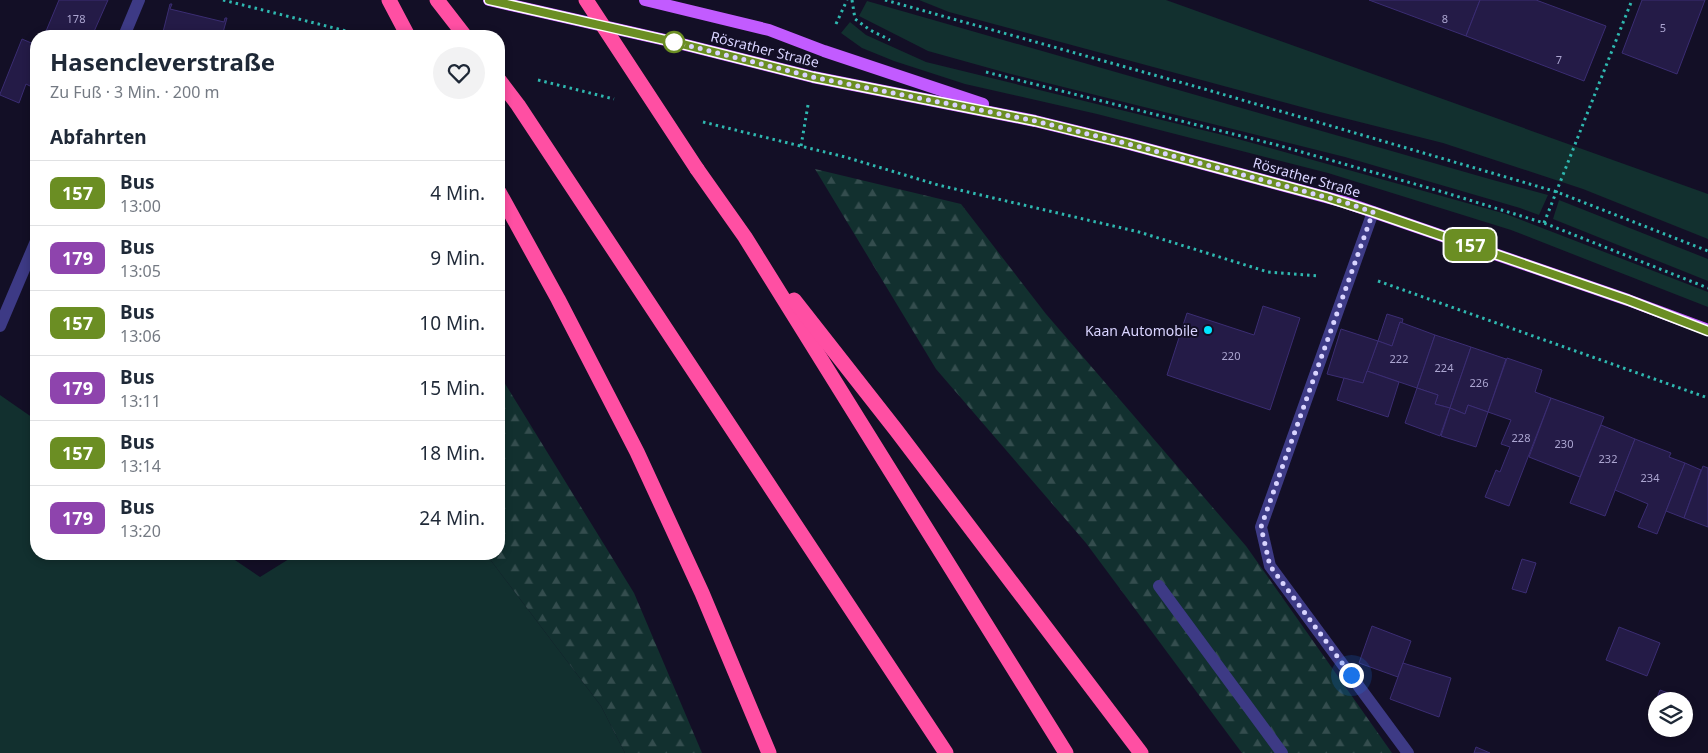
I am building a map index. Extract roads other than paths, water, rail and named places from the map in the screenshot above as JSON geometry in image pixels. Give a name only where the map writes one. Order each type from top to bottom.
[{"type":"highway","points":[[390,0],[405,30]]},
{"type":"highway","points":[[437,0],[460,30]]},
{"type":"highway","points":[[586,0],[697,169],[745,237],[896,430],[1141,753]]},
{"type":"highway","points":[[505,88],[946,753]]},
{"type":"highway","points":[[505,203],[558,299],[637,452],[702,593],[769,753]]},
{"type":"highway","points":[[745,237],[1066,753]]},
{"type":"main road","name":"Rösrather Straße","points":[[489,0],[674,42],[813,77],[1035,121],[1344,202],[1628,300],[1708,330]]},
{"type":"main road","name":"Rösrather Straße","points":[[645,0],[769,30],[824,51],[1035,121]]},
{"type":"lane","points":[[127,30],[140,0]]},
{"type":"lane","points":[[1373,212],[1261,527],[1270,566],[1408,753]]},
{"type":"lane","points":[[0,326],[30,255]]},
{"type":"lane","points":[[1159,586],[1282,753]]},
{"type":"place","name":"Kaan Automobile","points":[[1208,330]]}]
